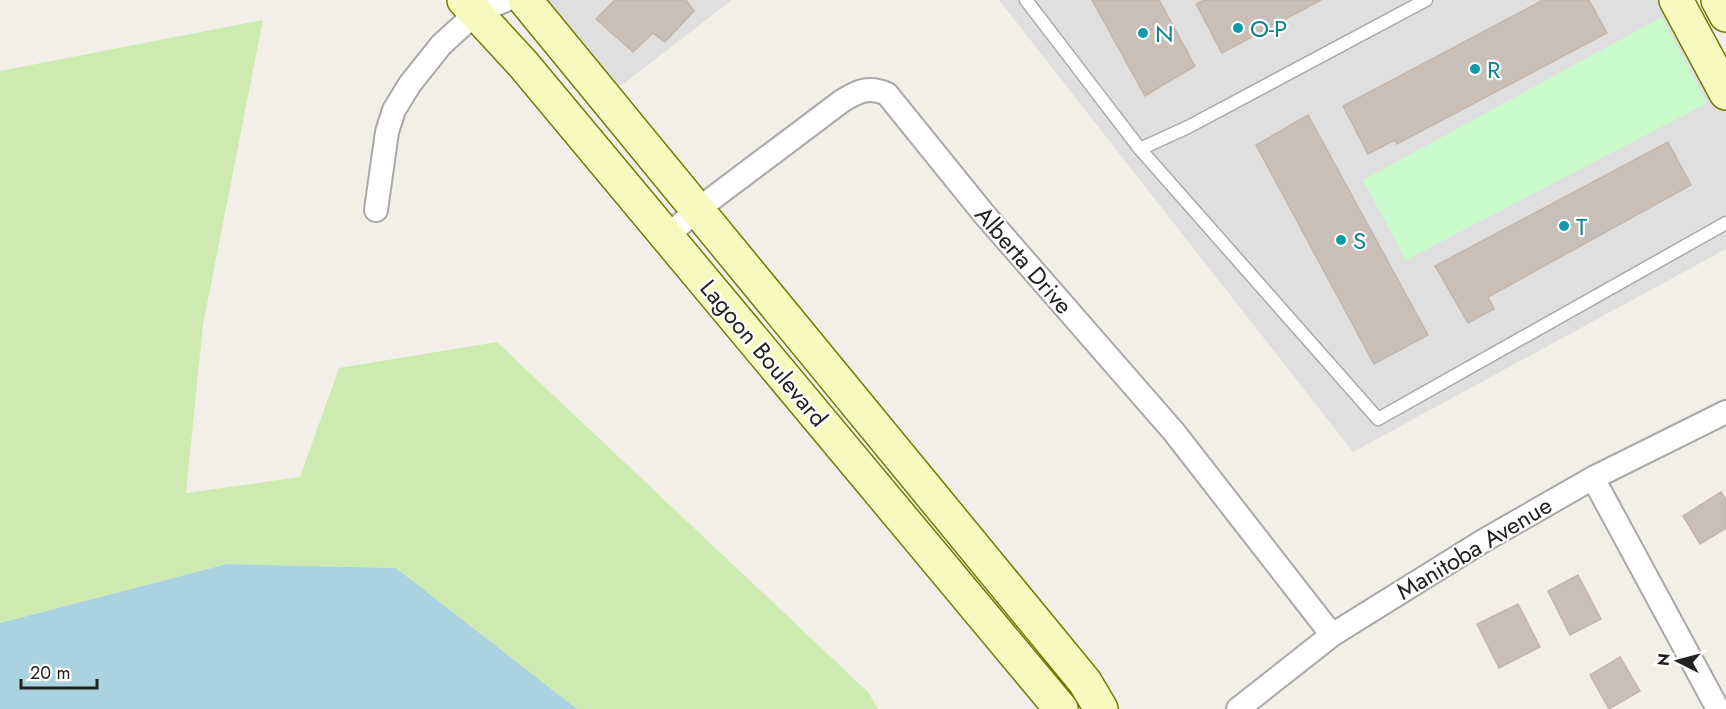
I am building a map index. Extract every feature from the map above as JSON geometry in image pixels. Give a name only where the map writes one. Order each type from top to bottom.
[{"type":"street","name":"Lagoon Boulevard","points":[[525,0],[1085,682],[1101,709]]},
{"type":"street","points":[[1676,0],[1726,93]]},
{"type":"street","points":[[1718,0],[1726,15]]},
{"type":"street","name":"Lagoon Boulevard","points":[[483,4],[523,64],[1061,709]]},
{"type":"street","points":[[376,210],[387,132],[394,110],[410,84],[441,45],[483,4]]},
{"type":"street","name":"Alberta Drive","points":[[666,237],[697,210],[852,95],[869,89],[887,94],[991,222],[1174,432],[1332,635]]},
{"type":"street","name":"Manitoba Avenue","points":[[1238,709],[1332,635],[1483,541],[1593,478],[1726,412]]},
{"type":"street","points":[[1593,478],[1718,709]]},
{"type":"lane","points":[[1026,0],[1140,148],[1378,419],[1726,223]]},
{"type":"lane","points":[[1140,148],[1188,127],[1426,0]]},
{"type":"shaded area","points":[[525,0],[732,0],[605,98]]},
{"type":"shaded area","points":[[999,0],[1676,0],[1726,93],[1726,249],[1353,452]]},
{"type":"green space","points":[[1662,17],[1707,103],[1406,260],[1363,180]]},
{"type":"green space","points":[[263,20],[203,325],[186,493],[300,477],[339,368],[497,342],[869,693],[878,709],[577,709],[396,568],[227,564],[0,623],[0,71]]},
{"type":"water","points":[[227,564],[396,568],[577,709],[0,709],[0,623]]},
{"type":"building","points":[[615,0],[686,0],[694,11],[665,42],[653,33],[633,52],[596,19]]},
{"type":"building","name":"N","points":[[1092,0],[1159,0],[1195,66],[1145,96]]},
{"type":"building","name":"O-P","points":[[1204,0],[1321,0],[1222,53],[1196,4]]},
{"type":"building","name":"R","points":[[1543,0],[1589,0],[1607,33],[1397,144],[1395,140],[1368,154],[1343,106]]},
{"type":"building","name":"S","points":[[1308,115],[1428,335],[1374,364],[1256,145]]},
{"type":"building","name":"T","points":[[1668,142],[1691,185],[1488,297],[1494,309],[1468,323],[1435,266]]},
{"type":"building","points":[[1721,492],[1726,500],[1726,528],[1700,544],[1683,516]]},
{"type":"building","points":[[1578,575],[1601,619],[1570,635],[1548,591]]},
{"type":"building","points":[[1518,604],[1540,647],[1499,668],[1477,624]]},
{"type":"building","points":[[1620,657],[1640,691],[1609,709],[1590,675]]},
{"type":"place","name":"O-P","points":[[1238,28]]},
{"type":"place","name":"N","points":[[1143,33]]},
{"type":"place","name":"R","points":[[1475,69]]},
{"type":"place","name":"T","points":[[1564,226]]},
{"type":"place","name":"S","points":[[1341,240]]}]
